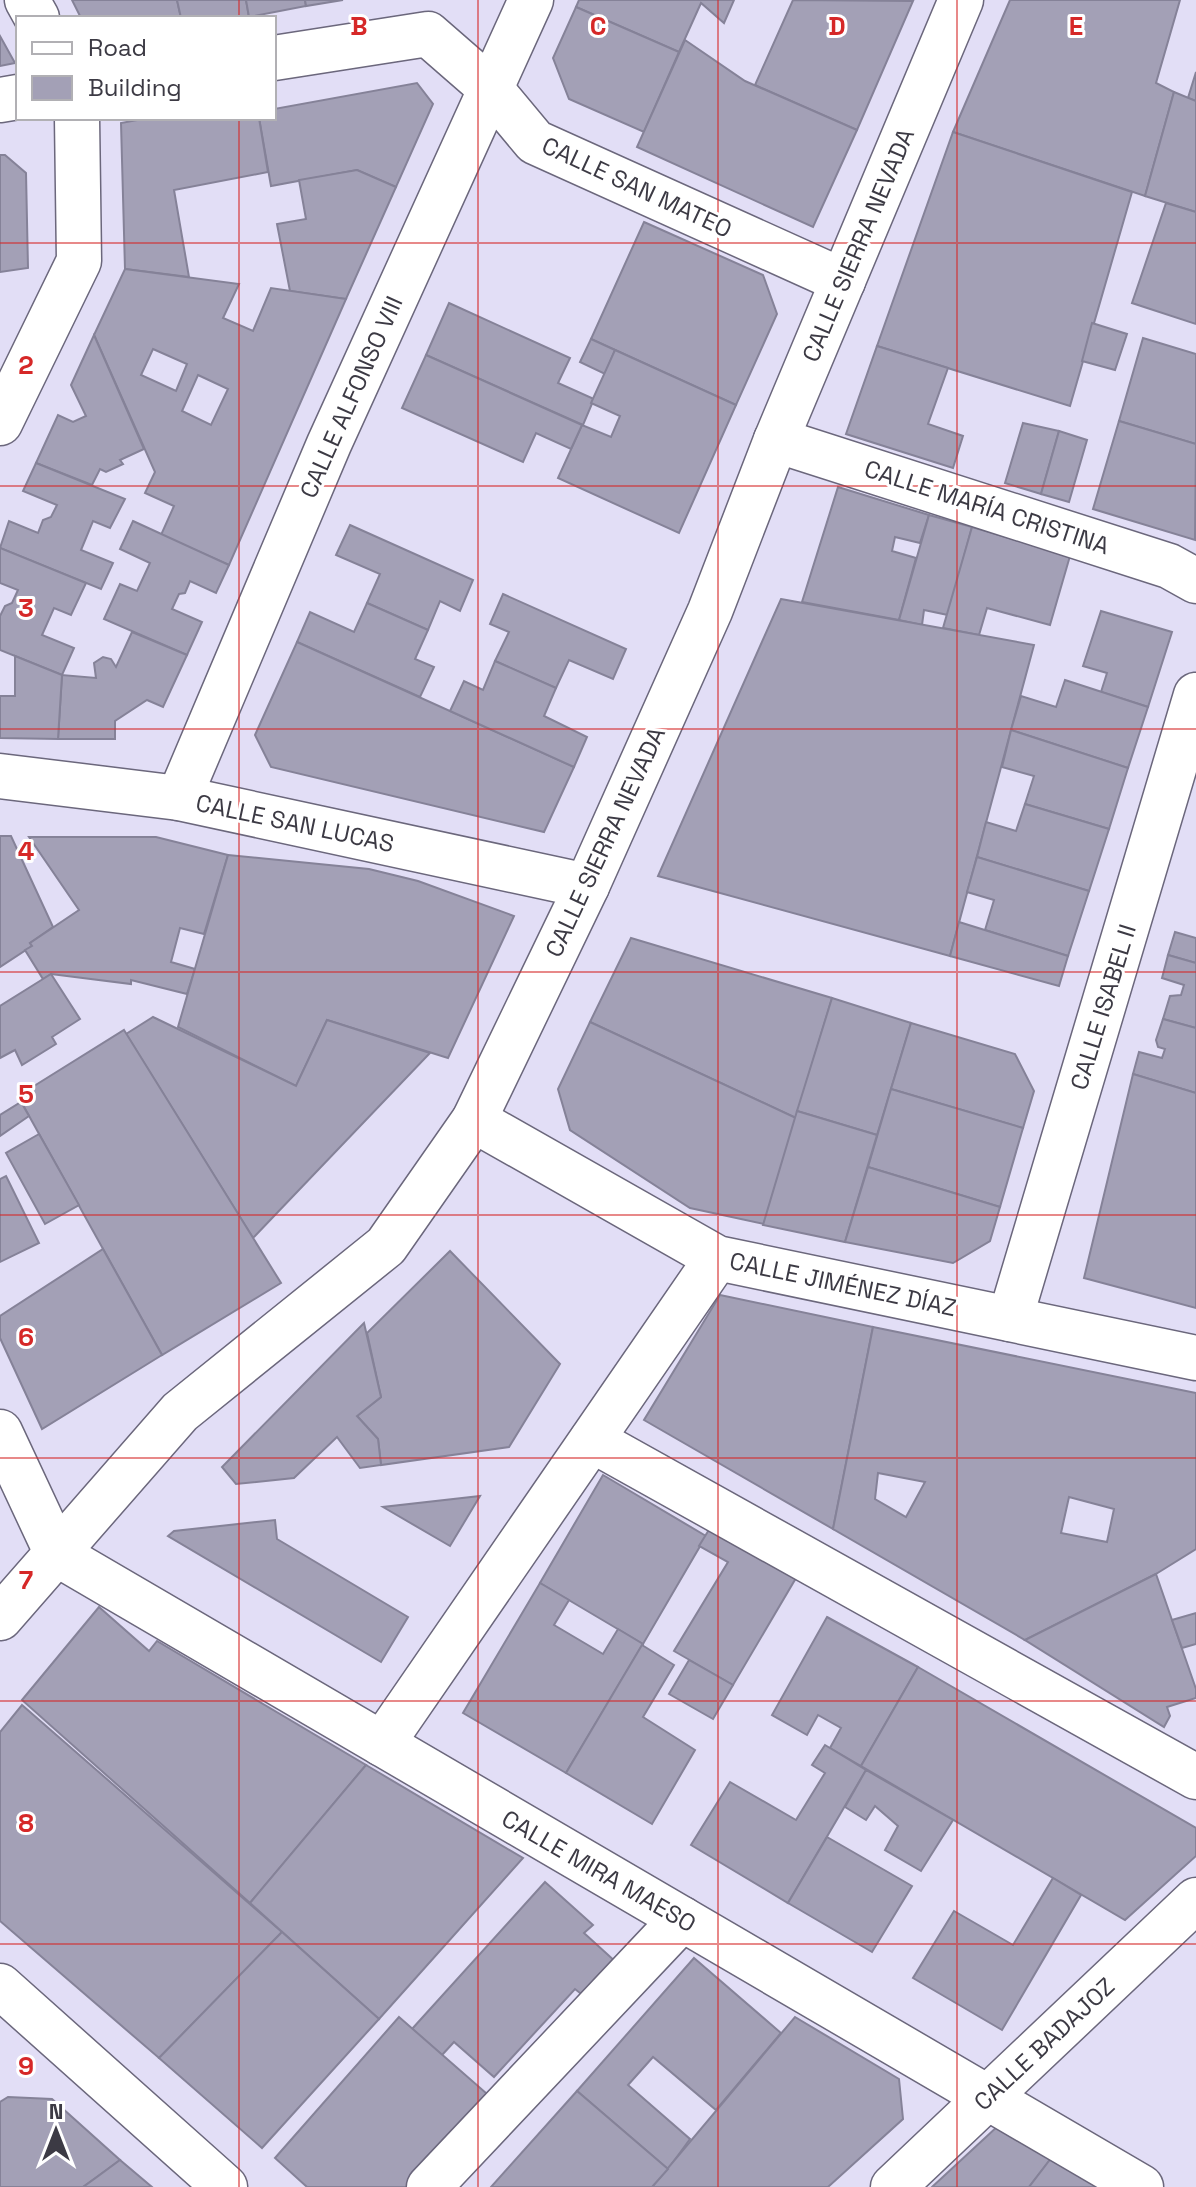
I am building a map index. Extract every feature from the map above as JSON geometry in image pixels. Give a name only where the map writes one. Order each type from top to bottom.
[{"type":"street","name":"CALLE ALFONSO VIII","points":[[179,798],[329,444],[531,0]]},
{"type":"street","name":"CALLE SIERRA NEVADA","points":[[0,1618],[180,1412],[386,1246],[474,1120],[587,886],[710,611],[776,440],[961,0]]},
{"type":"street","name":"CALLE SAN MATEO","points":[[276,58],[428,34],[490,88],[535,142],[843,281]]},
{"type":"street","points":[[0,423],[79,261],[77,120]]},
{"type":"street","name":"CALLE MARÍA CRISTINA","points":[[776,440],[1169,566],[1196,581]]},
{"type":"street","name":"CALLE ISABEL II","points":[[1010,1319],[1196,695]]},
{"type":"street","name":"CALLE SAN LUCAS","points":[[0,776],[179,798],[587,886]]},
{"type":"street","name":"CALLE JIMÉNEZ DÍAZ","points":[[474,1120],[717,1258],[1196,1358]]},
{"type":"street","points":[[382,1744],[717,1258]]},
{"type":"street","points":[[0,1432],[57,1554]]},
{"type":"street","points":[[592,1440],[1196,1777]]},
{"type":"street","name":"CALLE MIRA MAESO","points":[[57,1554],[1141,2187]]},
{"type":"street","name":"CALLE BADAJOZ","points":[[893,2187],[1196,1900]]},
{"type":"street","points":[[429,2187],[682,1919]]},
{"type":"street","points":[[7,2004],[225,2187]]},
{"type":"building","points":[[72,0],[177,0],[181,16],[80,16]]},
{"type":"building","points":[[177,0],[246,0],[249,16],[181,16]]},
{"type":"building","points":[[246,0],[305,0],[306,6],[249,16]]},
{"type":"building","points":[[305,0],[343,0],[306,6]]},
{"type":"building","points":[[579,0],[734,0],[724,23],[701,3],[679,52],[576,7]]},
{"type":"building","points":[[793,0],[913,1],[857,130],[755,85]]},
{"type":"building","points":[[1010,0],[1180,0],[1156,83],[1174,92],[1145,196],[953,132]]},
{"type":"building","points":[[576,7],[679,52],[644,132],[569,99],[553,58]]},
{"type":"building","points":[[0,36],[15,63],[0,66]]},
{"type":"building","points":[[685,40],[745,81],[857,130],[813,227],[637,147]]},
{"type":"building","points":[[1196,72],[1196,101],[1188,98]]},
{"type":"building","points":[[417,83],[433,104],[396,187],[357,170],[271,186],[259,120],[276,120],[276,109]]},
{"type":"building","points":[[1174,92],[1196,101],[1196,212],[1145,196]]},
{"type":"building","points":[[137,120],[259,120],[268,172],[174,190],[189,277],[125,269],[121,123]]},
{"type":"building","points":[[953,132],[1132,192],[1070,406],[877,346]]},
{"type":"building","points":[[0,155],[5,155],[26,173],[28,268],[0,272]]},
{"type":"building","points":[[357,170],[396,187],[346,299],[290,291],[277,224],[306,219],[299,180]]},
{"type":"building","points":[[1166,203],[1196,212],[1196,324],[1132,303]]},
{"type":"building","points":[[644,222],[763,275],[777,314],[736,405],[591,339]]},
{"type":"building","points":[[125,269],[239,284],[223,318],[253,331],[271,288],[346,299],[229,565],[161,535],[174,506],[145,493],[155,472],[94,335]],"holes":[[[153,349],[187,364],[176,391],[141,375]],[[198,375],[228,389],[211,425],[182,411]]]},
{"type":"building","points":[[449,303],[570,358],[558,383],[594,399],[583,425],[426,355]]},
{"type":"building","points":[[1092,323],[1127,334],[1115,370],[1082,361]]},
{"type":"building","points":[[94,335],[144,449],[120,460],[123,464],[106,472],[100,469],[92,485],[36,463],[58,415],[73,422],[86,416],[71,385]]},
{"type":"building","points":[[1143,338],[1196,354],[1196,444],[1119,421]]},
{"type":"building","points":[[591,339],[615,350],[605,374],[580,362]]},
{"type":"building","points":[[877,346],[948,368],[928,424],[963,436],[953,468],[846,434]]},
{"type":"building","points":[[615,350],[736,405],[679,533],[558,478],[582,425],[611,437],[620,416],[591,403]]},
{"type":"building","points":[[426,355],[582,425],[571,449],[536,433],[523,462],[402,408]]},
{"type":"building","points":[[1119,421],[1196,444],[1195,540],[1093,509]]},
{"type":"building","points":[[1023,423],[1059,431],[1041,494],[1005,483]]},
{"type":"building","points":[[1059,431],[1087,440],[1069,502],[1041,494]]},
{"type":"building","points":[[36,463],[125,499],[110,528],[93,521],[81,550],[113,563],[101,589],[0,548],[9,521],[38,533],[43,520],[51,517],[57,505],[23,491]]},
{"type":"building","points":[[838,487],[929,515],[920,543],[895,537],[892,551],[916,558],[899,620],[802,602]]},
{"type":"building","points":[[929,515],[972,527],[948,615],[924,610],[922,625],[899,620]]},
{"type":"building","points":[[133,521],[229,565],[216,593],[190,581],[172,609],[202,622],[187,655],[104,619],[120,584],[137,591],[150,563],[120,549]]},
{"type":"building","points":[[350,525],[473,580],[460,611],[440,601],[428,630],[367,603],[380,574],[336,555]]},
{"type":"building","points":[[972,527],[1070,556],[1050,625],[987,608],[979,635],[943,628]]},
{"type":"building","points":[[0,548],[86,583],[71,615],[54,608],[42,635],[74,648],[62,675],[0,650],[0,616],[5,606],[12,603],[18,590],[0,583]]},
{"type":"building","points":[[503,594],[626,649],[613,679],[569,660],[556,688],[495,661],[509,632],[490,624]]},
{"type":"building","points":[[781,599],[1034,645],[950,956],[658,876]]},
{"type":"building","points":[[367,603],[428,630],[415,659],[434,667],[420,697],[297,642],[310,612],[354,632]]},
{"type":"building","points":[[1101,611],[1172,632],[1148,707],[1101,692],[1107,673],[1083,666]]},
{"type":"building","points":[[132,632],[187,655],[163,707],[147,700],[115,721],[115,739],[58,739],[62,675],[96,678],[94,663],[103,657],[111,659],[116,667]]},
{"type":"building","points":[[297,642],[574,767],[544,832],[271,767],[255,735]]},
{"type":"building","points":[[15,656],[62,675],[58,739],[0,738],[0,696],[15,696]]},
{"type":"building","points":[[495,661],[556,688],[544,716],[587,737],[574,767],[450,711],[464,681],[483,690]]},
{"type":"building","points":[[1065,680],[1148,707],[1128,768],[1011,730],[1021,696],[1056,707]]},
{"type":"building","points":[[1011,730],[1128,768],[1109,829],[1025,804],[1034,776],[1002,767]]},
{"type":"building","points":[[1025,804],[1109,829],[1089,891],[977,857],[986,822],[1016,831]]},
{"type":"building","points":[[0,836],[11,836],[53,927],[30,943],[32,946],[0,967]]},
{"type":"building","points":[[29,837],[156,837],[228,855],[204,934],[180,928],[171,962],[195,969],[187,994],[131,980],[131,984],[51,974],[43,979],[25,950],[32,946],[30,943],[79,910]]},
{"type":"building","points":[[228,855],[369,869],[418,881],[514,916],[448,1058],[327,1020],[296,1086],[178,1027]]},
{"type":"building","points":[[977,857],[1089,891],[1068,956],[985,930],[994,900],[967,892]]},
{"type":"building","points":[[959,922],[1068,956],[1059,986],[950,956]]},
{"type":"building","points":[[1175,932],[1196,938],[1196,963],[1168,955]]},
{"type":"building","points":[[631,938],[832,998],[796,1118],[590,1022]]},
{"type":"building","points":[[1168,955],[1196,963],[1196,1028],[1163,1019],[1170,996],[1181,995],[1184,985],[1162,978]]},
{"type":"building","points":[[51,974],[80,1019],[52,1037],[56,1044],[22,1065],[15,1050],[0,1058],[0,1006]]},
{"type":"building","points":[[832,998],[911,1023],[877,1135],[797,1111]]},
{"type":"building","points":[[153,1017],[296,1086],[327,1020],[430,1053],[253,1238],[126,1034]]},
{"type":"building","points":[[1163,1019],[1196,1028],[1196,1093],[1133,1074],[1139,1052],[1162,1058],[1165,1049],[1158,1047],[1156,1040]]},
{"type":"building","points":[[590,1022],[796,1118],[764,1224],[690,1208],[570,1130],[558,1089]]},
{"type":"building","points":[[911,1023],[1015,1054],[1034,1091],[1023,1128],[891,1089]]},
{"type":"building","points":[[124,1030],[281,1283],[162,1355],[18,1096]]},
{"type":"building","points":[[1133,1074],[1196,1093],[1196,1308],[1084,1278]]},
{"type":"building","points":[[891,1089],[1023,1128],[1000,1207],[868,1167]]},
{"type":"building","points":[[21,1102],[29,1116],[0,1136],[0,1115]]},
{"type":"building","points":[[797,1111],[877,1135],[845,1242],[763,1225]]},
{"type":"building","points":[[39,1134],[79,1205],[45,1224],[6,1153]]},
{"type":"building","points":[[868,1167],[1000,1207],[990,1241],[953,1263],[845,1242]]},
{"type":"building","points":[[6,1176],[39,1243],[0,1262],[0,1179]]},
{"type":"building","points":[[103,1249],[162,1355],[42,1429],[0,1338],[0,1316]]},
{"type":"building","points":[[450,1251],[560,1364],[509,1447],[381,1465],[378,1439],[357,1416],[381,1397],[367,1333]]},
{"type":"building","points":[[720,1295],[873,1327],[833,1529],[644,1420]]},
{"type":"building","points":[[364,1323],[381,1397],[357,1416],[378,1439],[381,1465],[360,1468],[337,1437],[294,1478],[236,1484],[222,1467]]},
{"type":"building","points":[[873,1327],[1196,1393],[1196,1549],[1156,1574],[1025,1640],[833,1529]],"holes":[[[878,1473],[925,1482],[906,1517],[875,1499]],[[1069,1497],[1114,1509],[1107,1542],[1061,1533]]]},
{"type":"building","points":[[603,1475],[706,1536],[643,1644],[540,1583]]},
{"type":"building","points":[[480,1496],[450,1546],[383,1507]]},
{"type":"building","points":[[275,1520],[277,1539],[408,1617],[381,1662],[168,1536],[174,1531]]},
{"type":"building","points":[[710,1528],[796,1578],[733,1685],[674,1651],[728,1562],[699,1546]]},
{"type":"building","points":[[1156,1574],[1196,1689],[1196,1698],[1167,1707],[1170,1716],[1164,1727],[1025,1640]]},
{"type":"building","points":[[540,1583],[569,1600],[554,1625],[603,1654],[618,1629],[643,1644],[566,1773],[463,1713]]},
{"type":"building","points":[[99,1607],[149,1651],[157,1641],[366,1765],[250,1903],[22,1700]]},
{"type":"building","points":[[1196,1613],[1196,1644],[1182,1648],[1172,1620]]},
{"type":"building","points":[[827,1617],[918,1667],[861,1766],[830,1748],[841,1728],[818,1715],[807,1735],[772,1715]]},
{"type":"building","points":[[642,1645],[674,1665],[643,1717],[695,1750],[652,1824],[566,1773]]},
{"type":"building","points":[[689,1660],[733,1685],[713,1719],[669,1694]]},
{"type":"building","points":[[918,1667],[1196,1828],[1196,1856],[1125,1920],[861,1766]]},
{"type":"building","points":[[22,1705],[282,1932],[159,2058],[0,1921],[0,1732]]},
{"type":"building","points":[[825,1745],[866,1770],[788,1903],[691,1845],[730,1782],[796,1820],[825,1773],[812,1765]]},
{"type":"building","points":[[366,1765],[523,1858],[379,2019],[250,1903]]},
{"type":"building","points":[[866,1770],[953,1820],[921,1871],[885,1850],[898,1826],[875,1806],[866,1820],[845,1807]]},
{"type":"building","points":[[827,1837],[912,1886],[872,1952],[788,1903]]},
{"type":"building","points":[[1053,1878],[1081,1895],[1002,2030],[913,1978],[954,1911],[1013,1945]]},
{"type":"building","points":[[545,1882],[593,1925],[584,1933],[617,1963],[585,1997],[575,1989],[494,2077],[454,2042],[442,2055],[412,2029]]},
{"type":"building","points":[[282,1932],[379,2019],[262,2148],[159,2058]]},
{"type":"building","points":[[694,1958],[781,2033],[716,2110],[653,2057],[628,2085],[690,2139],[668,2169],[577,2091]]},
{"type":"building","points":[[399,2017],[494,2100],[416,2187],[307,2187],[275,2158]]},
{"type":"building","points":[[795,2017],[899,2079],[903,2119],[828,2187],[652,2187]]},
{"type":"building","points":[[577,2091],[668,2169],[652,2187],[491,2187]]},
{"type":"building","points":[[8,2097],[52,2099],[120,2160],[83,2187],[0,2187],[0,2102]]},
{"type":"building","points":[[999,2125],[1052,2157],[1029,2187],[932,2187]]},
{"type":"building","points":[[1052,2157],[1100,2187],[1029,2187]]},
{"type":"building","points":[[120,2160],[152,2187],[83,2187],[97,2177]]}]
